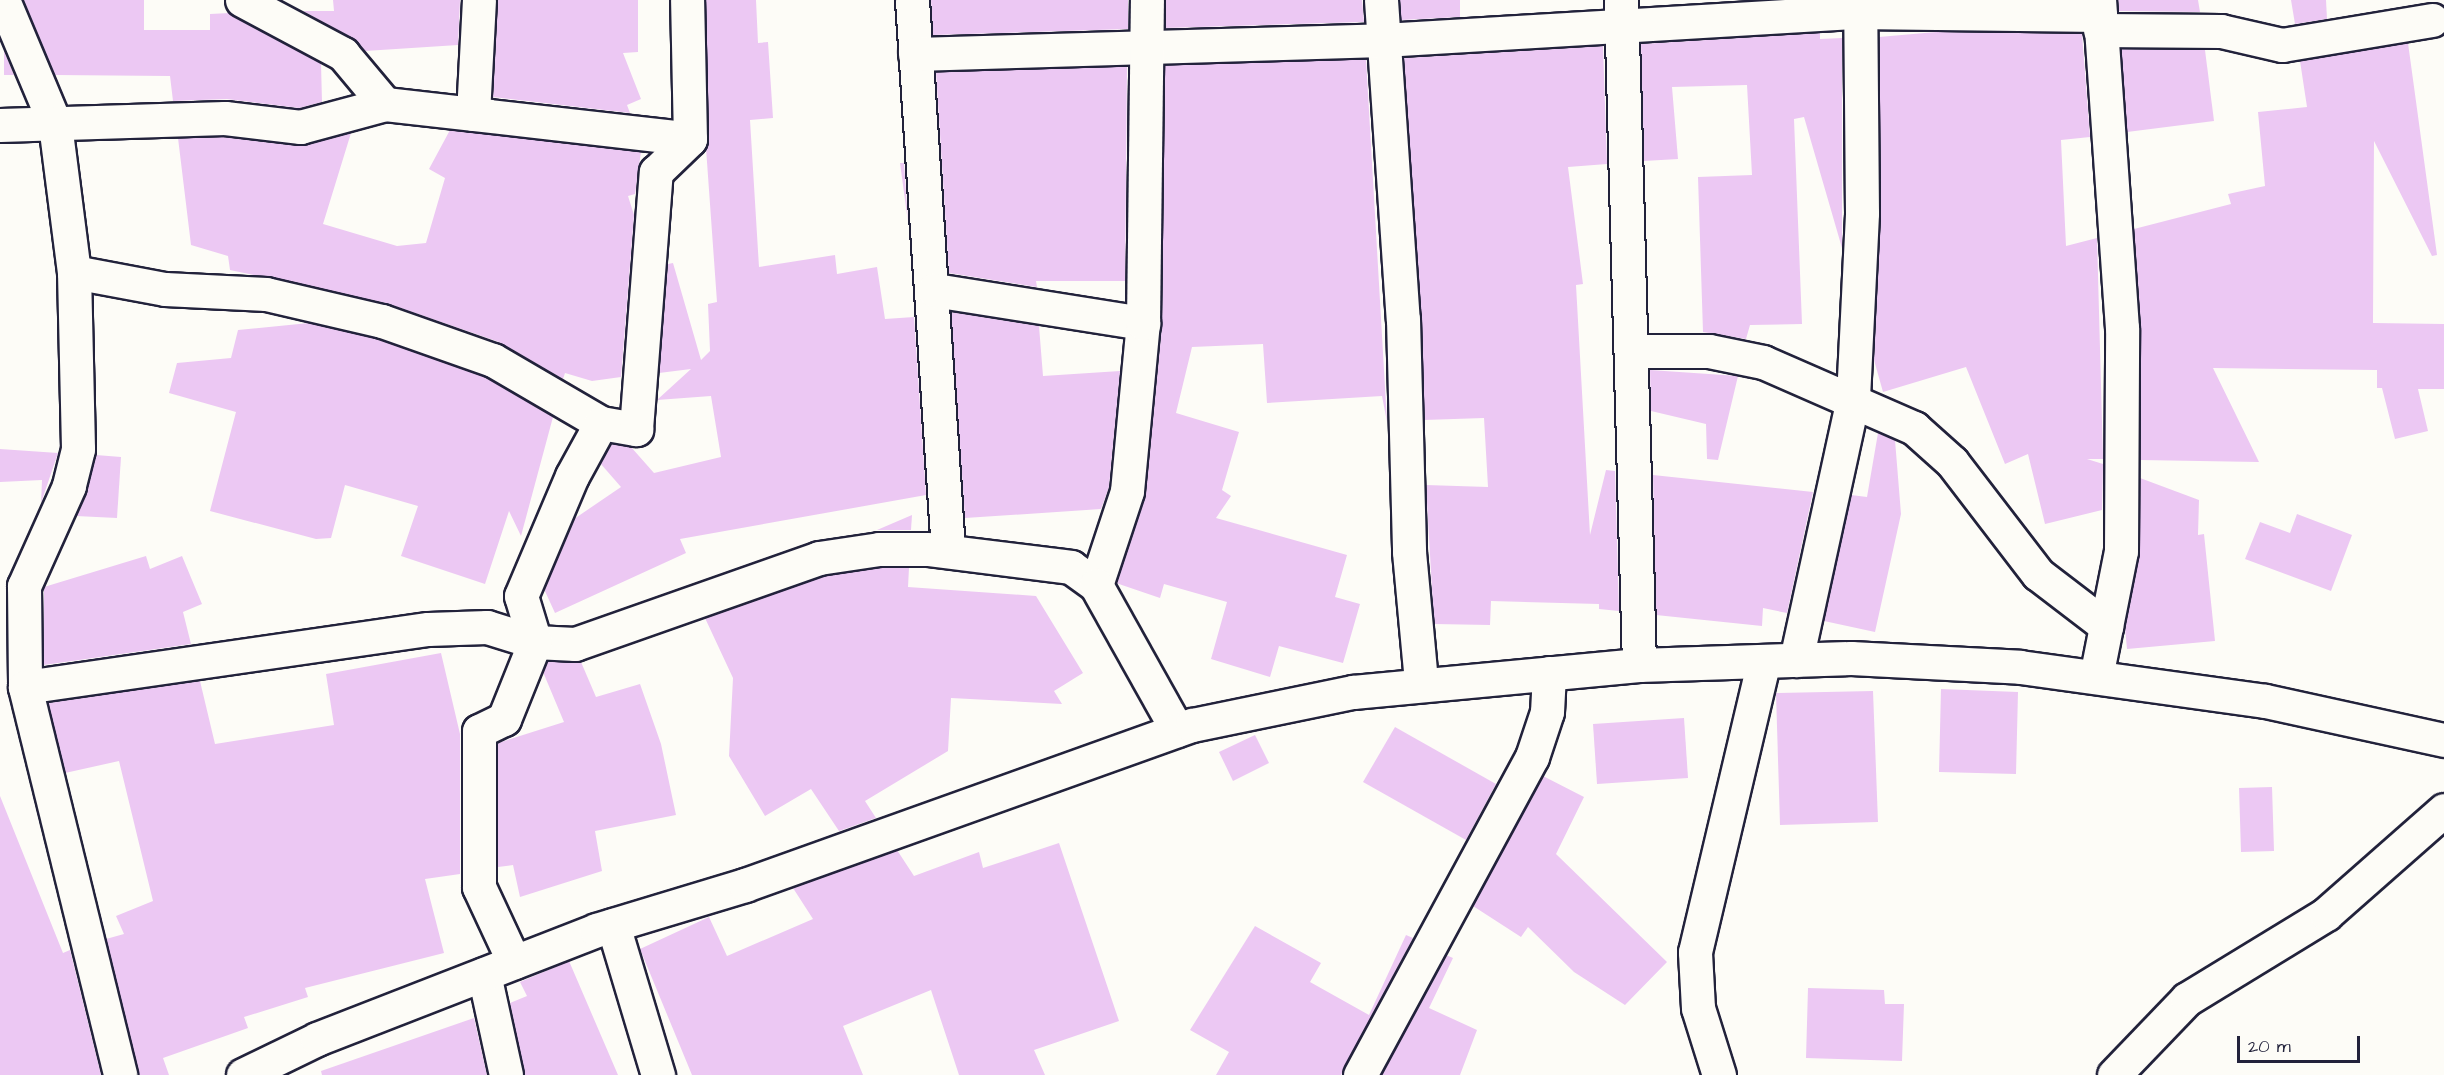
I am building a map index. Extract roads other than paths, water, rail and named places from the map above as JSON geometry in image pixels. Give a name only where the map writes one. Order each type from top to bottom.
[{"type":"street","points":[[3,0],[55,124],[74,272],[78,449],[69,486],[24,586],[25,687],[120,1075]]},
{"type":"street","points":[[242,0],[343,54],[385,104]]},
{"type":"street","points":[[473,114],[479,0]]},
{"type":"street","points":[[74,272],[165,289],[266,294],[382,321],[493,360],[601,423],[636,429],[656,172],[690,139],[687,0]]},
{"type":"street","points":[[912,0],[934,290],[948,551]]},
{"type":"street","points":[[1096,585],[1126,491],[1143,323],[1147,0]]},
{"type":"street","points":[[1381,0],[1403,319],[1409,552],[1421,682]]},
{"type":"street","points":[[915,54],[1148,44],[1383,40],[1621,14],[1860,6],[2100,15],[2221,31],[2282,45],[2432,20]]},
{"type":"street","points":[[1796,660],[1853,398],[1862,213],[1860,6]]},
{"type":"street","points":[[1621,14],[1634,351],[1639,665]]},
{"type":"street","points":[[2096,677],[2121,551],[2121,328],[2100,15]]},
{"type":"street","points":[[0,125],[225,118],[300,127],[385,104],[690,139]]},
{"type":"street","points":[[934,290],[1143,323]]},
{"type":"street","points":[[1634,351],[1709,351],[1763,362],[1853,398],[1914,428],[1952,462],[2038,574],[2106,626]]},
{"type":"street","points":[[514,962],[479,887],[479,731],[504,719],[535,642],[520,596],[542,537],[601,423]]},
{"type":"street","points":[[25,687],[428,629],[487,627],[535,642],[560,646],[589,641],[819,558],[879,549],[948,551],[1071,567],[1096,585],[1177,730]]},
{"type":"street","points":[[243,1075],[484,974],[613,925],[745,885],[1177,730],[1421,682],[1639,665],[1796,660],[2020,667],[2265,702],[2444,740]]},
{"type":"street","points":[[1719,1075],[1698,1008],[1695,952],[1764,661]]},
{"type":"street","points":[[1360,1075],[1532,757],[1547,712],[1549,673]]},
{"type":"street","points":[[2114,1075],[2187,999],[2326,914],[2444,810]]},
{"type":"street","points":[[613,925],[658,1075]]},
{"type":"street","points":[[484,974],[506,1075]]}]
